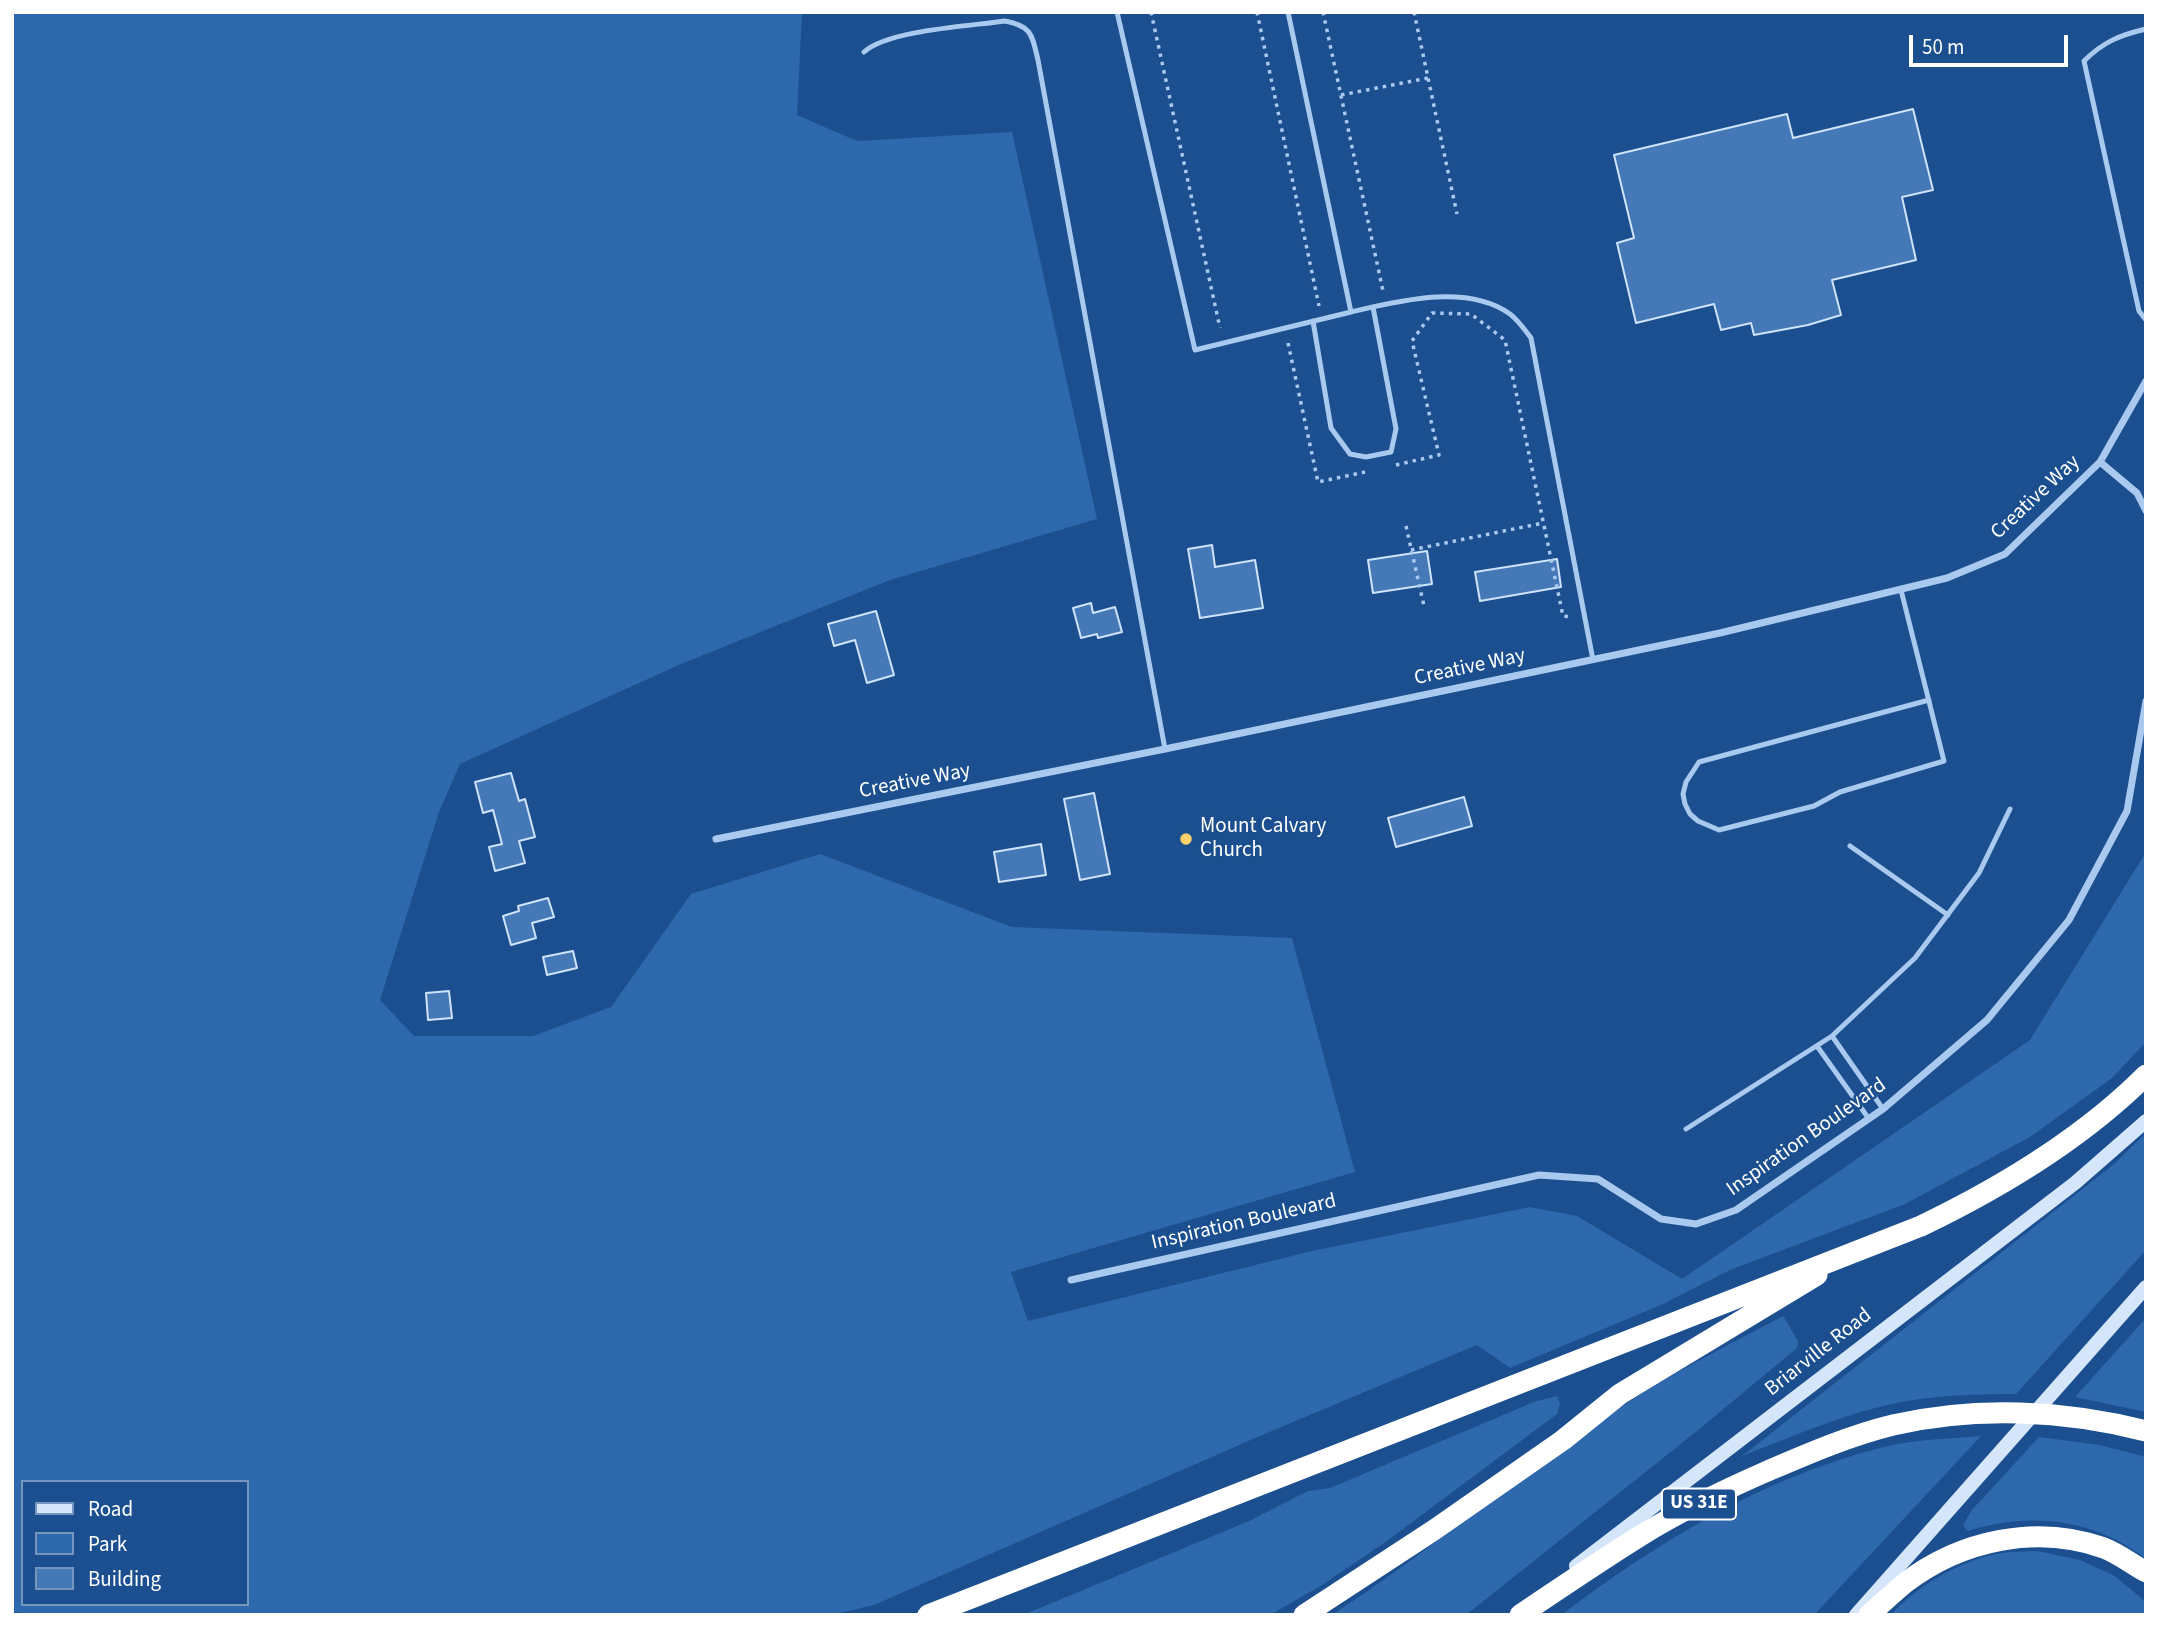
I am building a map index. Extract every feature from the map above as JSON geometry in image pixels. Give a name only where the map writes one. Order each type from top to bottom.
[{"type":"highway","points":[[928,1615],[1921,1226],[1968,1203],[2017,1174],[2123,1098],[2146,1075]]},
{"type":"highway","points":[[1304,1615],[1434,1530],[1563,1440],[1620,1394],[1860,1248]]},
{"type":"highway","name":"US 31E","points":[[1520,1615],[1642,1535],[1704,1501],[1794,1460],[1861,1434],[1894,1425],[1974,1414],[2016,1413],[2109,1421],[2146,1431]]},
{"type":"highway","points":[[1869,1615],[1906,1582],[1933,1565],[1958,1552],[1999,1539],[2038,1537],[2104,1548],[2146,1572]]},
{"type":"main road","name":"Briarville Road","points":[[1514,1615],[2075,1183],[2146,1121]]},
{"type":"main road","points":[[1856,1615],[2146,1287]]},
{"type":"street","name":"Creative Way","points":[[716,839],[1165,750],[1593,660],[1720,633],[1947,578],[2005,554],[2100,462],[2146,382]]},
{"type":"street","points":[[2100,462],[2137,494],[2146,511]]},
{"type":"street","name":"Inspiration Boulevard","points":[[1071,1280],[1539,1175],[1598,1179],[1661,1219],[1696,1224],[1736,1210],[1884,1109],[1987,1020],[2069,920],[2127,811],[2146,701]]},
{"type":"lane","points":[[1117,12],[1195,350],[1418,297],[1483,300],[1511,314],[1531,338],[1593,660]]},
{"type":"lane","points":[[1288,12],[1351,312]]},
{"type":"lane","points":[[864,51],[893,37],[1004,21],[1019,24],[1028,30],[1032,37],[1165,750]]},
{"type":"lane","points":[[2146,29],[2119,35],[2098,47],[2084,61],[2139,311],[2146,320]]},
{"type":"lane","points":[[1313,321],[1331,428],[1350,454],[1366,457],[1391,452],[1396,429],[1373,307]]},
{"type":"lane","points":[[1901,590],[1929,700],[1944,761],[1840,792],[1814,806],[1719,830],[1698,821],[1690,814],[1685,804],[1683,794],[1686,782],[1699,762],[1929,700]]},
{"type":"lane","points":[[1686,1129],[1832,1036],[1915,958],[1979,873],[2010,809]]},
{"type":"lane","points":[[1850,846],[1948,915]]},
{"type":"lane","points":[[1832,1036],[1884,1109]]},
{"type":"lane","points":[[1816,1046],[1869,1119]]},
{"type":"path","points":[[1151,12],[1220,328]]},
{"type":"path","points":[[1257,12],[1319,306]]},
{"type":"path","points":[[1323,12],[1383,292],[1374,294]]},
{"type":"path","points":[[1414,12],[1457,214]]},
{"type":"path","points":[[1341,96],[1428,78]]},
{"type":"path","points":[[1385,467],[1439,455],[1412,341],[1432,313],[1471,314],[1505,340],[1563,617],[1577,617]]},
{"type":"path","points":[[1288,343],[1318,482],[1372,470]]},
{"type":"path","points":[[1411,550],[1543,523]]},
{"type":"path","points":[[1406,526],[1424,606]]},
{"type":"green space","points":[[12,12],[802,12],[797,115],[857,141],[1012,132],[1097,519],[890,580],[681,664],[460,764],[439,812],[380,1000],[414,1036],[533,1036],[611,1007],[691,894],[820,854],[1012,927],[1292,938],[1355,1172],[1011,1272],[1028,1321],[1312,1251],[1530,1207],[1577,1216],[1682,1279],[2030,1040],[2146,852],[2146,1042],[2112,1078],[2030,1137],[1905,1204],[1730,1270],[1663,1304],[1510,1368],[1477,1345],[1262,1435],[874,1605],[830,1615],[42,1615],[12,1612]]},
{"type":"green space","points":[[2146,1133],[2146,1250],[2016,1394],[1948,1396],[1886,1405],[1823,1424],[1742,1456],[2113,1165]]},
{"type":"green space","points":[[1783,1316],[1798,1341],[1797,1348],[1466,1615],[1332,1615],[1621,1407],[1681,1370]]},
{"type":"green space","points":[[2146,1318],[2146,1412],[2075,1397]]},
{"type":"green space","points":[[1557,1396],[1560,1403],[1557,1414],[1387,1541],[1322,1585],[1270,1615],[1023,1615],[1249,1521],[1308,1491],[1330,1488],[1534,1402]]},
{"type":"green space","points":[[1981,1436],[1814,1615],[1561,1615],[1673,1538],[1713,1515],[1794,1476],[1892,1445]]},
{"type":"green space","points":[[2039,1437],[2100,1445],[2146,1457],[2146,1559],[2106,1535],[2061,1522],[2015,1521],[1968,1531],[1963,1526],[1971,1511]]},
{"type":"green space","points":[[2037,1551],[2080,1560],[2115,1576],[2146,1602],[2146,1615],[1891,1615],[1923,1587],[1961,1565],[2000,1553]]},
{"type":"building","points":[[1913,109],[1933,190],[1902,197],[1916,260],[1832,280],[1841,315],[1808,325],[1754,335],[1751,323],[1721,330],[1714,304],[1636,323],[1617,243],[1634,238],[1614,155],[1787,114],[1793,138]]},
{"type":"building","points":[[1212,545],[1215,567],[1255,560],[1263,608],[1200,618],[1188,549]]},
{"type":"building","points":[[1427,551],[1432,584],[1373,593],[1368,560]]},
{"type":"building","points":[[1557,559],[1561,587],[1480,601],[1475,572]]},
{"type":"building","points":[[1091,603],[1093,613],[1115,607],[1122,632],[1098,638],[1097,634],[1081,638],[1073,608]]},
{"type":"building","points":[[876,611],[894,675],[867,683],[855,640],[834,646],[828,624]]},
{"type":"building","points":[[511,773],[519,801],[525,799],[535,837],[519,841],[525,863],[495,871],[489,847],[502,844],[493,810],[483,813],[475,782]]},
{"type":"building","points":[[1094,793],[1110,874],[1080,880],[1064,799]]},
{"type":"building","points":[[1464,797],[1472,826],[1396,847],[1388,818]]},
{"type":"building","points":[[1041,844],[1046,875],[999,882],[994,852]]},
{"type":"building","points":[[548,898],[554,917],[532,923],[536,938],[511,945],[503,916],[519,911],[518,906]]},
{"type":"building","points":[[573,951],[577,968],[547,975],[543,957]]},
{"type":"building","points":[[449,991],[452,1018],[428,1020],[426,993]]},
{"type":"place","name":"Mount Calvary Church","points":[[1186,839]]}]
